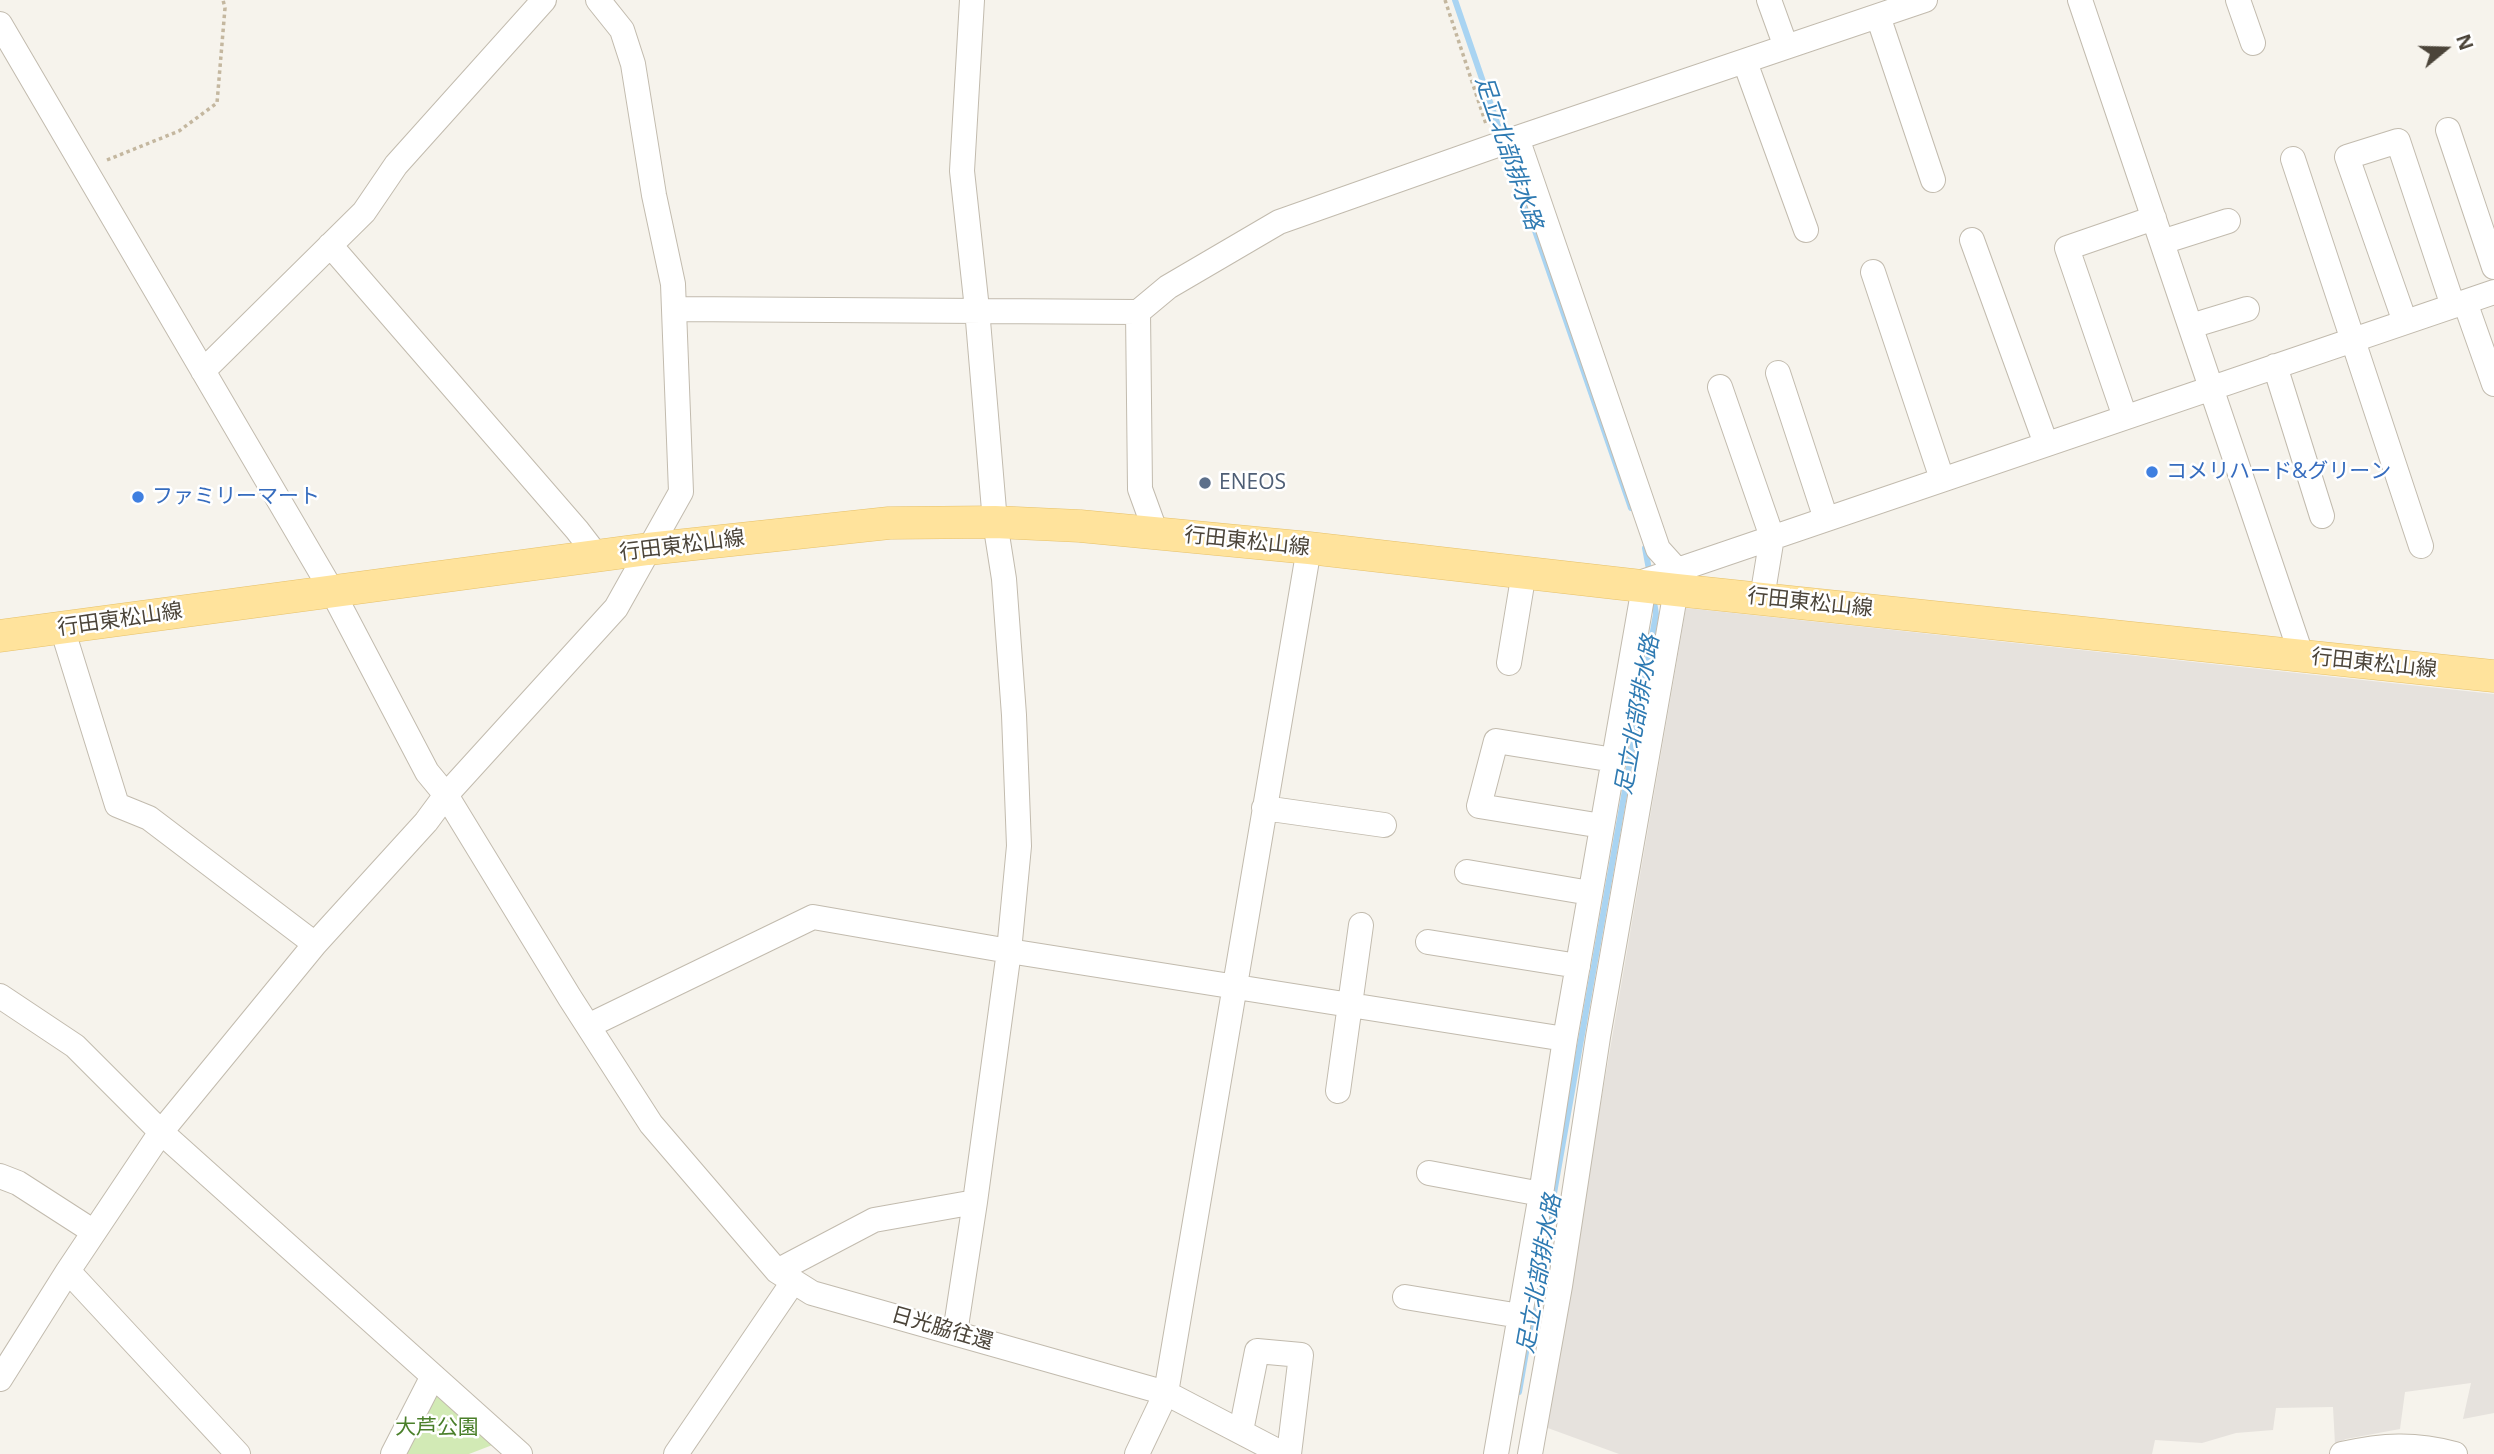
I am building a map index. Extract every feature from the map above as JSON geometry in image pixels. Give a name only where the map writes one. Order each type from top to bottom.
[{"type":"main road","name":"行田東松山線","points":[[0,636],[649,549],[889,523],[995,522],[1080,526],[1309,548],[1645,586],[1676,580],[1762,598],[2494,676]]},
{"type":"street","points":[[203,371],[364,212],[396,164],[544,0]]},
{"type":"street","points":[[0,1379],[161,1132],[315,944],[616,608],[681,492],[673,284],[654,195],[633,64],[622,30],[598,0]]},
{"type":"street","points":[[955,1333],[1009,951],[1019,846],[1014,715],[1004,579],[995,522],[962,171],[972,0]]},
{"type":"street","points":[[1769,0],[1786,47]]},
{"type":"street","points":[[675,309],[1138,312],[1168,287],[1279,222],[1925,0]]},
{"type":"street","points":[[2080,0],[2302,657]]},
{"type":"street","points":[[2238,0],[2253,43]]},
{"type":"street","points":[[1878,16],[1933,180]]},
{"type":"street","points":[[0,24],[332,591],[427,772],[446,795],[651,1124],[785,1277]]},
{"type":"street","points":[[1745,62],[1806,230]]},
{"type":"street","points":[[2448,130],[2494,267]]},
{"type":"street","points":[[1517,138],[1658,549],[1676,580],[1530,1454]]},
{"type":"street","points":[[2405,322],[2347,157],[2398,141],[2459,304],[2494,384]]},
{"type":"street","points":[[2293,159],[2421,546]]},
{"type":"street","points":[[2125,417],[2067,248],[2154,218]]},
{"type":"street","points":[[2162,242],[2228,221]]},
{"type":"street","points":[[1972,240],[2046,444]]},
{"type":"street","points":[[330,245],[578,530],[597,556]]},
{"type":"street","points":[[1872,272],[1942,479]]},
{"type":"street","points":[[1676,580],[1772,537],[2494,292]]},
{"type":"street","points":[[2191,326],[2247,309]]},
{"type":"street","points":[[1138,312],[1140,489],[1156,533]]},
{"type":"street","points":[[2275,366],[2322,516]]},
{"type":"street","points":[[1777,373],[1826,519]]},
{"type":"street","points":[[1720,387],[1772,537],[1762,598]]},
{"type":"street","points":[[1138,1454],[1166,1393],[1309,548]]},
{"type":"street","points":[[1509,663],[1524,572]]},
{"type":"street","points":[[1496,1454],[1590,893],[1645,586]]},
{"type":"street","points":[[62,628],[117,805],[149,818],[315,944]]},
{"type":"street","points":[[1602,826],[1479,806],[1496,741],[1614,760]]},
{"type":"street","points":[[1264,808],[1384,825]]},
{"type":"street","points":[[1467,872],[1590,893]]},
{"type":"street","points":[[588,1026],[813,917],[1009,951],[1565,1039]]},
{"type":"street","points":[[1338,1091],[1361,925]]},
{"type":"street","points":[[1428,942],[1578,966]]},
{"type":"street","points":[[0,996],[75,1046],[161,1132],[520,1454]]},
{"type":"street","points":[[1429,1173],[1541,1194]]},
{"type":"street","points":[[0,1176],[18,1183],[94,1232]]},
{"type":"street","points":[[676,1454],[785,1277],[874,1220],[975,1202]]},
{"type":"street","points":[[68,1271],[238,1454]]},
{"type":"street","name":"日光脇往還","points":[[785,1277],[812,1293],[1166,1393],[1276,1452]]},
{"type":"street","points":[[1405,1297],[1520,1316]]},
{"type":"street","points":[[1241,1431],[1257,1351],[1301,1354],[1276,1452]]},
{"type":"street","points":[[393,1454],[433,1376]]},
{"type":"street","points":[[2342,1454],[2380,1446],[2432,1448],[2455,1454]]},
{"type":"path","points":[[85,168],[179,131],[217,103],[225,8],[223,0]]},
{"type":"shaded area","points":[[1686,608],[2494,694],[2494,1413],[2463,1419],[2471,1383],[2405,1392],[2400,1429],[2346,1439],[2335,1444],[2333,1407],[2276,1408],[2273,1430],[2236,1433],[2202,1443],[2155,1440],[2152,1454],[1619,1454],[1545,1427]]},
{"type":"green space","name":"大芦公園","points":[[435,1392],[495,1444],[469,1454],[396,1454]]},
{"type":"waterway","name":"足立北部排水路","points":[[1455,0],[1502,137]]},
{"type":"waterway","name":"足立北部排水路","points":[[1506,147],[1631,508]]},
{"type":"waterway","name":"足立北部排水路","points":[[1645,548],[1650,575]]},
{"type":"waterway","name":"足立北部排水路","points":[[1519,1392],[1656,614],[1653,596]]},
{"type":"place","name":"コメリハード&グリーン","points":[[2152,472]]},
{"type":"place","name":"ENEOS","points":[[1205,483]]},
{"type":"place","name":"ファミリーマート","points":[[138,497]]}]
